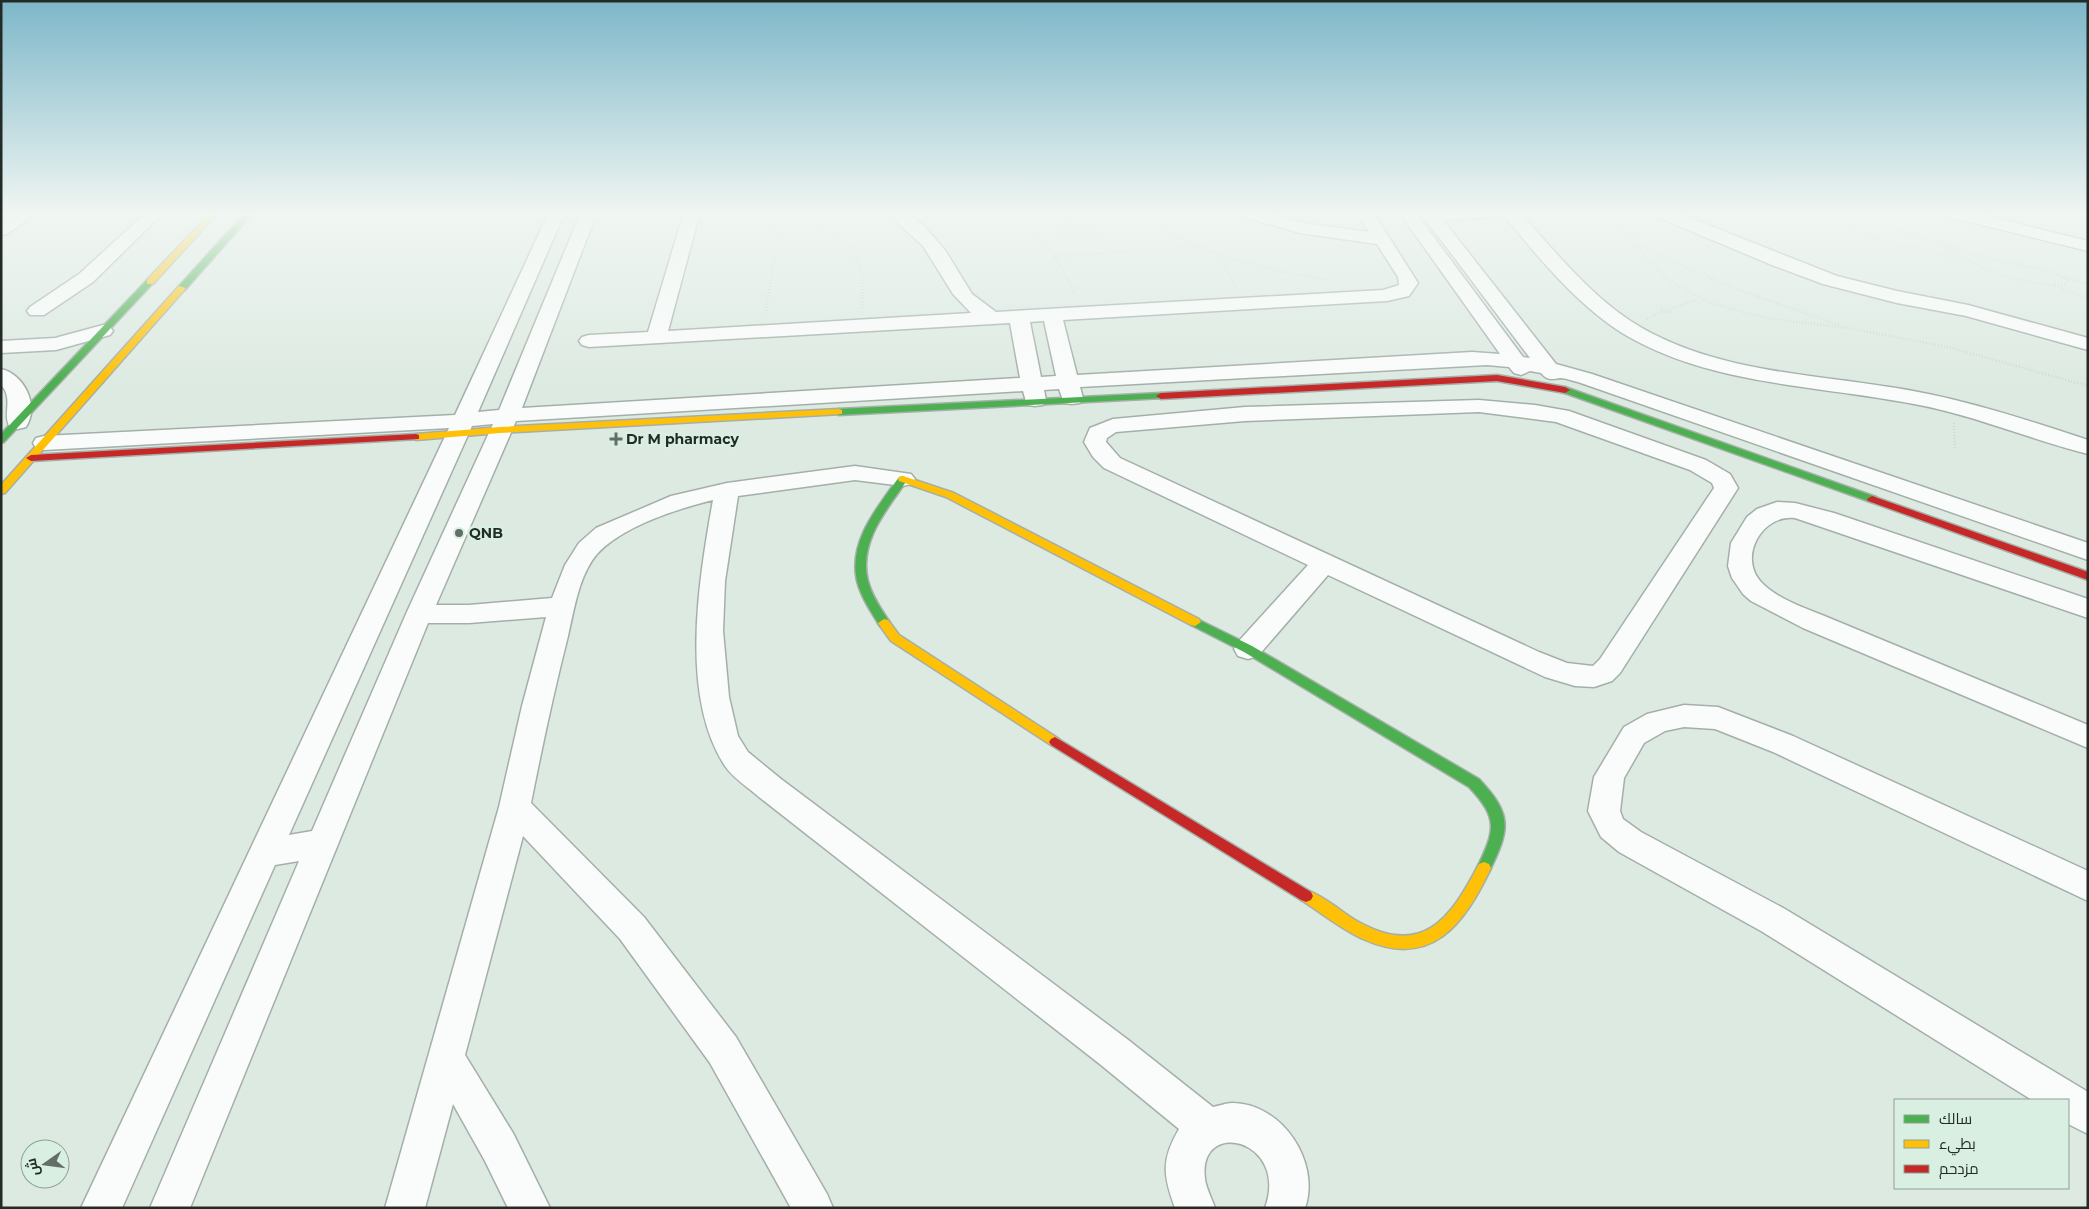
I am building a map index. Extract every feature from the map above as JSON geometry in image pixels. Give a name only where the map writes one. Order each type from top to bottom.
[{"type":"street","points":[[37,311],[86,278],[96,268]]},
{"type":"street","points":[[1,440],[162,268]]},
{"type":"street","points":[[1,491],[200,268]]},
{"type":"street","points":[[101,1208],[531,268]]},
{"type":"street","points":[[170,1208],[419,614],[504,422],[566,268]]},
{"type":"street","points":[[656,337],[676,268]]},
{"type":"street","points":[[945,268],[960,294],[976,309],[992,318]]},
{"type":"street","points":[[589,341],[1383,296],[1402,292],[1408,288],[1410,283],[1401,268]]},
{"type":"street","points":[[1448,268],[1530,382]]},
{"type":"street","points":[[1472,268],[1566,390]]},
{"type":"street","points":[[1573,268],[1605,301],[1696,344],[1727,354],[1804,373],[1911,390],[1970,397],[2088,447]]},
{"type":"street","points":[[1809,268],[1969,306],[2051,328],[2088,333]]},
{"type":"street","points":[[147,284],[188,282]]},
{"type":"street","points":[[932,321],[950,312],[959,300],[960,294]]},
{"type":"street","points":[[1605,301],[1612,318],[1635,332],[1695,359],[1748,372],[1804,373]]},
{"type":"street","points":[[1052,315],[1070,391]]},
{"type":"street","points":[[1018,317],[1034,394]]},
{"type":"street","points":[[2051,328],[2088,344]]},
{"type":"street","points":[[1,347],[33,347],[56,344],[103,331]]},
{"type":"street","points":[[1,364],[33,347]]},
{"type":"street","points":[[37,451],[459,428],[504,422],[1034,394],[1472,358],[1515,361],[1548,367],[2088,552]]},
{"type":"street","points":[[1,375],[17,390],[21,405],[18,422]]},
{"type":"street","points":[[1070,391],[1497,378],[1530,382],[1566,390],[2088,576]]},
{"type":"street","points":[[1911,390],[1954,405],[2088,434]]},
{"type":"street","points":[[1479,406],[1535,411],[1568,419],[1698,465],[1718,476],[1726,488],[1610,666],[1601,675],[1587,676],[1562,673],[1323,564],[1112,463],[1098,451],[1094,444],[1096,435],[1104,428],[1113,426],[1245,414],[1479,406]]},
{"type":"street","points":[[404,1208],[447,1059],[515,807],[536,706],[562,606],[574,571],[588,549],[606,534],[650,512],[679,501],[728,490],[855,473],[903,479],[950,495],[1248,648],[1474,783],[1492,801],[1500,819],[1493,850],[1471,895],[1438,935],[1417,943],[1398,943],[1374,937],[1012,716],[895,638],[873,608],[862,585],[860,558],[864,536],[903,479]]},
{"type":"street","points":[[728,490],[712,581],[710,631],[716,705],[724,738],[738,760],[770,788],[1114,1052],[1208,1128]]},
{"type":"street","points":[[2088,609],[1825,518],[1795,511],[1777,510],[1757,520],[1743,542],[1738,561],[1743,576],[1752,589],[1805,618],[2088,737]]},
{"type":"street","points":[[1248,648],[1323,564]]},
{"type":"street","points":[[419,614],[469,614],[562,606]]},
{"type":"street","points":[[2065,1099],[1774,920],[1630,842],[1612,828],[1604,811],[1608,777],[1634,735],[1657,722],[1684,716],[1718,718],[1784,744],[2088,887]]},
{"type":"street","points":[[515,807],[632,928],[723,1050],[813,1208]]},
{"type":"street","points":[[264,852],[323,844]]},
{"type":"street","points":[[447,1059],[499,1147],[530,1208]]},
{"type":"street","points":[[2069,1101],[2088,1115]]},
{"type":"street","points":[[1195,1208],[1186,1190],[1183,1165],[1191,1142],[1208,1128],[1226,1122],[1247,1125],[1266,1135],[1281,1152],[1290,1173],[1290,1195],[1286,1208]]},
{"type":"path","points":[[763,331],[773,268]]},
{"type":"path","points":[[860,268],[863,325]]},
{"type":"path","points":[[1061,268],[1080,314]]},
{"type":"path","points":[[1225,268],[1245,304]]},
{"type":"path","points":[[1269,268],[1332,281]]},
{"type":"path","points":[[1658,268],[1671,282],[1698,298],[1727,309],[1766,318],[1848,328],[1952,348],[2088,386]]},
{"type":"path","points":[[1690,268],[1731,287],[1848,328]]},
{"type":"path","points":[[1990,268],[2007,275],[2054,285],[2088,298]]},
{"type":"path","points":[[2039,268],[2088,284]]},
{"type":"path","points":[[2054,285],[2066,284],[2068,280],[2064,277]]},
{"type":"path","points":[[1644,320],[1662,312],[1661,308],[1670,309],[1698,298]]},
{"type":"path","points":[[1954,405],[1955,450]]},
{"type":"traffic: fast","points":[[182,288],[200,268]]},
{"type":"traffic: fast","points":[[1,440],[150,282]]},
{"type":"traffic: fast","points":[[1565,390],[1872,499]]},
{"type":"traffic: fast","points":[[839,412],[1161,396]]},
{"type":"traffic: fast","points":[[884,623],[870,601],[863,582],[860,564],[862,548],[868,532],[903,479]]},
{"type":"traffic: fast","points":[[1195,622],[1248,649],[1474,783],[1492,804],[1499,822],[1495,842],[1484,868]]},
{"type":"traffic: slow","points":[[150,282],[163,268]]},
{"type":"traffic: slow","points":[[1,491],[182,288]]},
{"type":"traffic: slow","points":[[416,437],[500,430],[839,412]]},
{"type":"traffic: slow","points":[[903,479],[950,495],[1195,622]]},
{"type":"traffic: slow","points":[[884,623],[895,638],[1055,742]]},
{"type":"traffic: slow","points":[[1306,896],[1368,934],[1397,942],[1415,942],[1430,937],[1444,928],[1456,916],[1466,902],[1484,868]]},
{"type":"traffic: jam","points":[[1161,396],[1497,378],[1565,390]]},
{"type":"traffic: jam","points":[[31,458],[416,437]]},
{"type":"traffic: jam","points":[[1872,499],[2088,576]]},
{"type":"traffic: jam","points":[[1055,742],[1306,896]]},
{"type":"place","name":"Dr M pharmacy","points":[[616,439]]},
{"type":"place","name":"QNB","points":[[459,533]]}]
